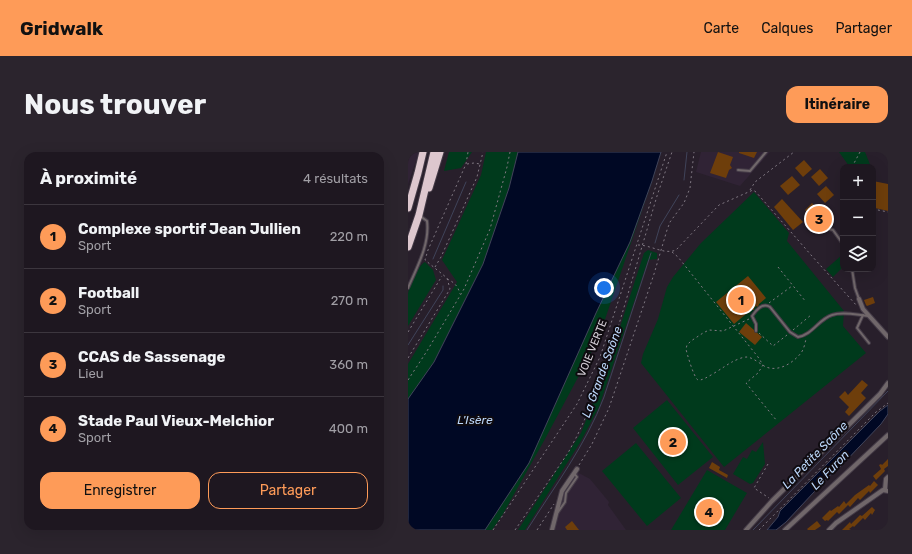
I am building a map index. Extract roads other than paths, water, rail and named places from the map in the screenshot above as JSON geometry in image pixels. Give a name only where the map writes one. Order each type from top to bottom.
[{"type":"highway","points":[[408,208],[423,152]]},
{"type":"highway","points":[[419,216],[434,152]]},
{"type":"highway","points":[[408,247],[432,180],[440,152]]},
{"type":"street","points":[[858,299],[863,309],[888,337]]},
{"type":"street","points":[[746,530],[772,500],[880,394],[888,383]]},
{"type":"street","points":[[785,530],[888,435]]},
{"type":"street","points":[[552,530],[562,491],[577,468]]},
{"type":"street","points":[[829,530],[836,523],[887,490],[886,479],[888,477]]},
{"type":"lane","points":[[738,170],[750,171],[766,152]]},
{"type":"lane","points":[[408,288],[420,261],[428,231],[427,221],[419,216]]},
{"type":"lane","points":[[828,229],[833,230],[840,240]]},
{"type":"lane","points":[[852,272],[858,299]]},
{"type":"lane","points":[[756,330],[756,324],[752,318],[752,315],[762,305],[770,306],[790,332],[798,337],[807,334],[832,315],[844,314],[869,316]]},
{"type":"lane","points":[[863,315],[857,328],[869,343]]},
{"type":"lane","points":[[557,513],[565,502],[566,493],[577,477],[574,473]]},
{"type":"water","name":"L'Isère","points":[[518,152],[661,152],[630,242],[596,313],[529,463],[485,530],[408,530],[408,399],[434,362],[483,264],[509,188]]},
{"type":"water","name":"Le Furon","points":[[888,405],[888,414],[881,424],[840,467],[828,477],[786,522],[776,530],[767,530],[778,517],[780,511],[880,411]]},
{"type":"waterway","name":"La Grande Saône","points":[[684,180],[687,152]]},
{"type":"waterway","points":[[433,259],[466,182]]},
{"type":"waterway","name":"La Grande Saône","points":[[655,243],[660,226],[679,195]]},
{"type":"waterway","name":"La Grande Saône","points":[[527,530],[579,449],[597,415],[651,253]]},
{"type":"waterway","points":[[408,345],[443,290],[443,286]]},
{"type":"waterway","name":"La Petite Saône","points":[[753,530],[888,391]]},
{"type":"place","name":"CCAS de Sassenage","points":[[819,219]]},
{"type":"place","name":"Complexe sportif Jean Jullien","points":[[741,300]]},
{"type":"place","name":"Football","points":[[673,442]]},
{"type":"place","name":"Stade Paul Vieux-Melchior","points":[[709,512]]}]
